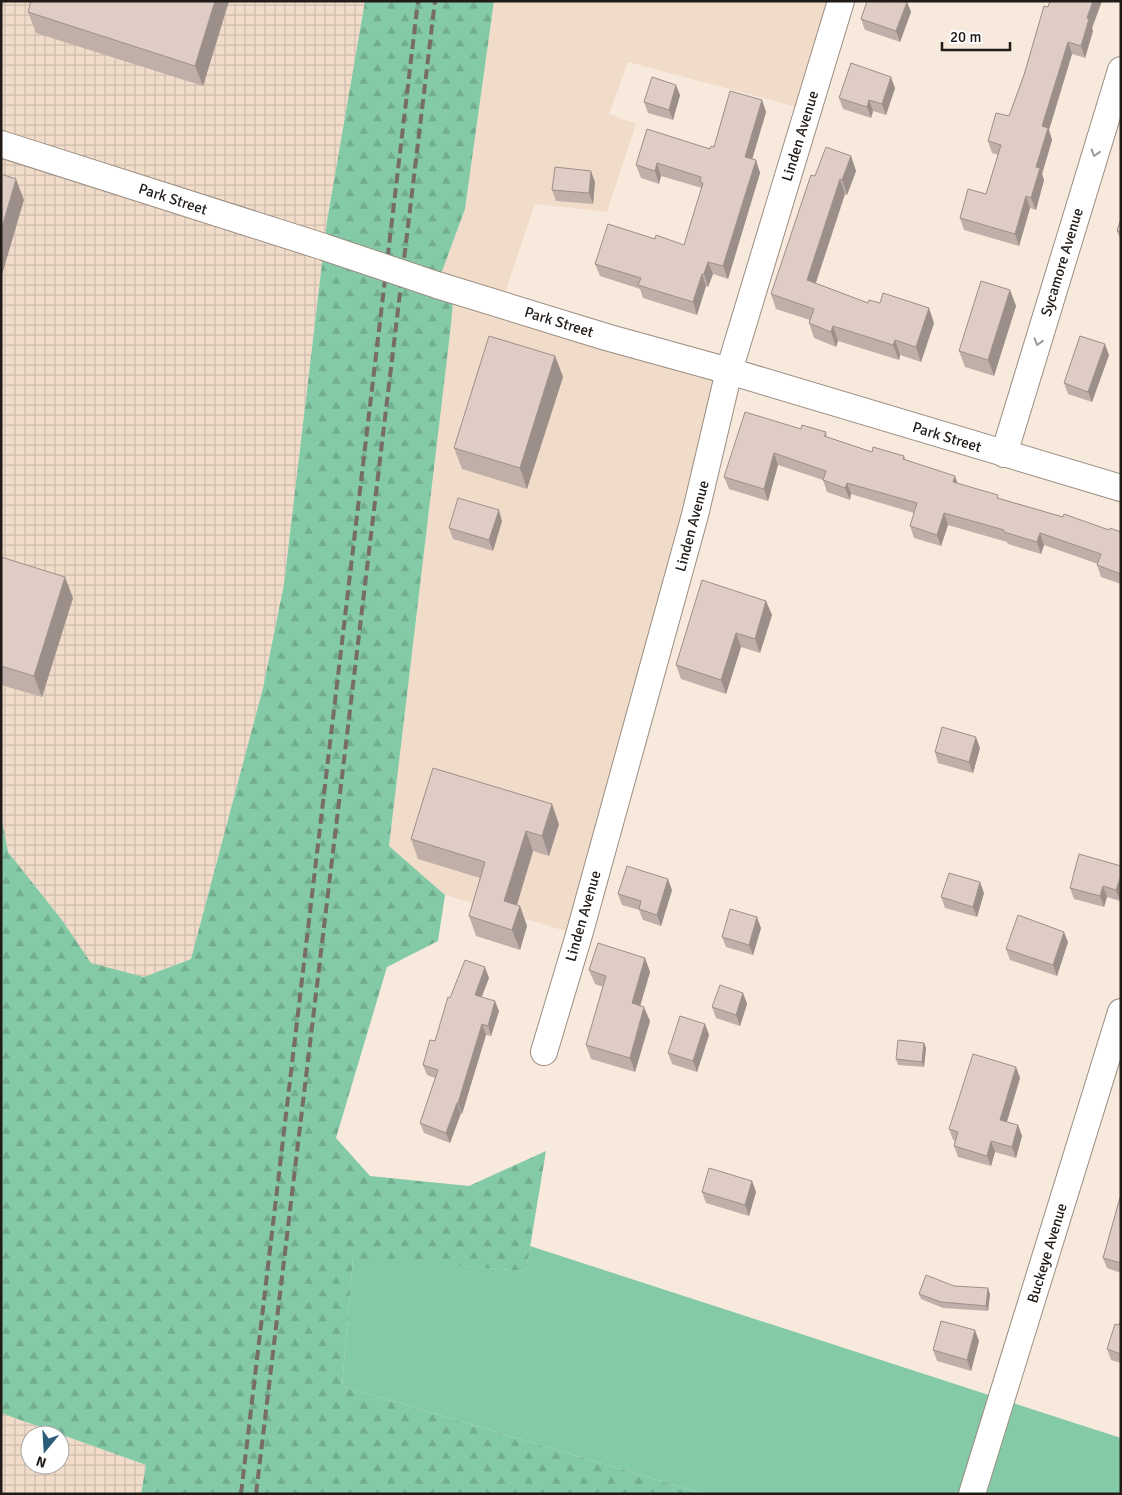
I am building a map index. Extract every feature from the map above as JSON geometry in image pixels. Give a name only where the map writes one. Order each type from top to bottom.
[{"type":"street","name":"Linden Avenue","points":[[544,1052],[579,935],[695,515],[730,371],[841,1]]},
{"type":"street","name":"Sycamore Avenue","points":[[1004,454],[1121,70]]},
{"type":"street","name":"Park Street","points":[[1,144],[437,285],[606,337],[730,371],[1121,488]]},
{"type":"street","name":"Buckeye Avenue","points":[[972,1494],[1121,1012]]},
{"type":"shaded area","points":[[1,1],[365,1],[327,221],[284,584],[263,688],[191,959],[144,977],[91,964],[62,920],[8,852],[1,815]]},
{"type":"shaded area","points":[[494,1],[841,1],[808,110],[628,62],[609,114],[636,124],[607,212],[535,204],[501,304],[729,371],[579,935],[445,895],[389,846],[454,290],[437,285],[465,209]]},
{"type":"shaded area","points":[[1,1413],[34,1425],[20,1425],[20,1475],[70,1475],[70,1438],[146,1465],[141,1494],[1,1494]]},
{"type":"green space","points":[[365,1],[494,1],[465,209],[437,285],[454,290],[389,846],[445,895],[438,941],[387,967],[336,1138],[370,1176],[469,1186],[546,1151],[526,1271],[353,1258],[342,1386],[704,1494],[141,1494],[146,1465],[70,1438],[70,1425],[34,1425],[1,1413],[1,815],[8,852],[62,920],[91,963],[144,977],[191,959],[263,688],[284,584],[327,221]]},
{"type":"green space","points":[[530,1246],[1121,1438],[1121,1494],[704,1494],[342,1386],[353,1257],[526,1271]]},
{"type":"building","points":[[31,1],[215,1],[195,66],[28,12]]},
{"type":"building","points":[[867,1],[907,2],[896,31],[861,19]]},
{"type":"building","points":[[1050,1],[1093,1],[1081,46],[1068,42],[1042,126],[1048,128],[1036,167],[1040,168],[1031,198],[1026,196],[1015,234],[960,218],[968,189],[986,194],[1001,145],[988,141],[996,113],[1009,116],[1024,75],[1044,6],[1048,7]]},
{"type":"building","points":[[851,63],[891,77],[882,104],[869,100],[867,107],[839,98]]},
{"type":"building","points":[[652,77],[676,85],[669,110],[644,102]]},
{"type":"building","points":[[730,91],[762,100],[745,157],[756,160],[723,266],[708,262],[693,302],[638,285],[641,278],[595,264],[608,224],[655,239],[656,235],[684,245],[703,183],[700,182],[701,177],[657,163],[655,171],[636,165],[647,129],[710,149],[711,146],[714,147]]},
{"type":"building","points":[[826,147],[851,156],[842,180],[840,179],[807,280],[868,303],[869,300],[880,303],[883,293],[929,308],[916,347],[895,340],[893,345],[833,326],[831,332],[809,323],[814,309],[771,294],[811,175],[815,176]]},
{"type":"building","points":[[555,167],[591,171],[589,193],[552,190]]},
{"type":"building","points":[[1,174],[16,179],[1,231]]},
{"type":"building","points":[[1121,219],[1121,232],[1117,231]]},
{"type":"building","points":[[981,281],[1010,290],[988,360],[959,351]]},
{"type":"building","points":[[489,336],[555,356],[520,468],[454,448]]},
{"type":"building","points":[[1080,336],[1105,344],[1088,392],[1064,383]]},
{"type":"building","points":[[745,412],[801,429],[802,425],[826,432],[824,436],[872,452],[873,447],[904,456],[903,459],[955,476],[953,482],[998,495],[997,498],[1063,517],[1064,514],[1109,530],[1110,528],[1121,532],[1121,574],[1097,565],[1101,554],[1040,533],[1037,542],[1004,532],[1004,530],[944,513],[937,535],[910,526],[917,503],[847,483],[845,488],[823,480],[826,471],[774,453],[764,489],[724,477]]},
{"type":"building","points":[[458,498],[499,510],[489,540],[449,528]]},
{"type":"building","points":[[1,557],[65,577],[34,676],[1,666]]},
{"type":"building","points":[[702,580],[766,601],[755,639],[736,633],[721,680],[676,665]]},
{"type":"building","points":[[942,727],[976,737],[969,762],[935,752]]},
{"type":"building","points":[[433,768],[552,804],[542,836],[526,831],[504,901],[520,906],[512,930],[469,916],[485,862],[411,839]]},
{"type":"building","points":[[1079,854],[1121,866],[1121,876],[1116,890],[1103,886],[1100,896],[1070,888]]},
{"type":"building","points":[[627,866],[668,879],[657,915],[639,909],[641,901],[618,894]]},
{"type":"building","points":[[949,873],[980,882],[973,907],[941,897]]},
{"type":"building","points":[[730,909],[757,917],[749,945],[722,937]]},
{"type":"building","points":[[1018,915],[1064,932],[1053,965],[1006,949]]},
{"type":"building","points":[[598,943],[645,958],[632,1003],[644,1007],[630,1058],[586,1045],[606,976],[589,970]]},
{"type":"building","points":[[465,960],[485,967],[475,995],[495,1001],[488,1026],[482,1024],[458,1103],[446,1133],[420,1123],[438,1070],[423,1065],[430,1040],[435,1041],[448,997],[450,998]]},
{"type":"building","points":[[720,985],[743,993],[736,1015],[712,1007]]},
{"type":"building","points":[[680,1016],[705,1024],[693,1061],[668,1053]]},
{"type":"building","points":[[898,1040],[924,1043],[922,1062],[896,1059]]},
{"type":"building","points":[[973,1054],[1016,1067],[1000,1120],[1018,1125],[1012,1147],[991,1141],[987,1156],[954,1146],[958,1132],[949,1129]]},
{"type":"building","points":[[709,1168],[752,1181],[745,1205],[702,1192]]},
{"type":"building","points":[[1121,1194],[1121,1263],[1103,1258]]},
{"type":"building","points":[[926,1275],[954,1286],[988,1288],[986,1306],[941,1302],[919,1294]]},
{"type":"building","points":[[1121,1320],[1121,1354],[1107,1349],[1115,1324],[1119,1325]]},
{"type":"building","points":[[941,1321],[975,1330],[967,1360],[933,1350]]},
{"type":"railway","points":[[241,1494],[418,1]]},
{"type":"railway","points":[[256,1494],[435,1]]}]
